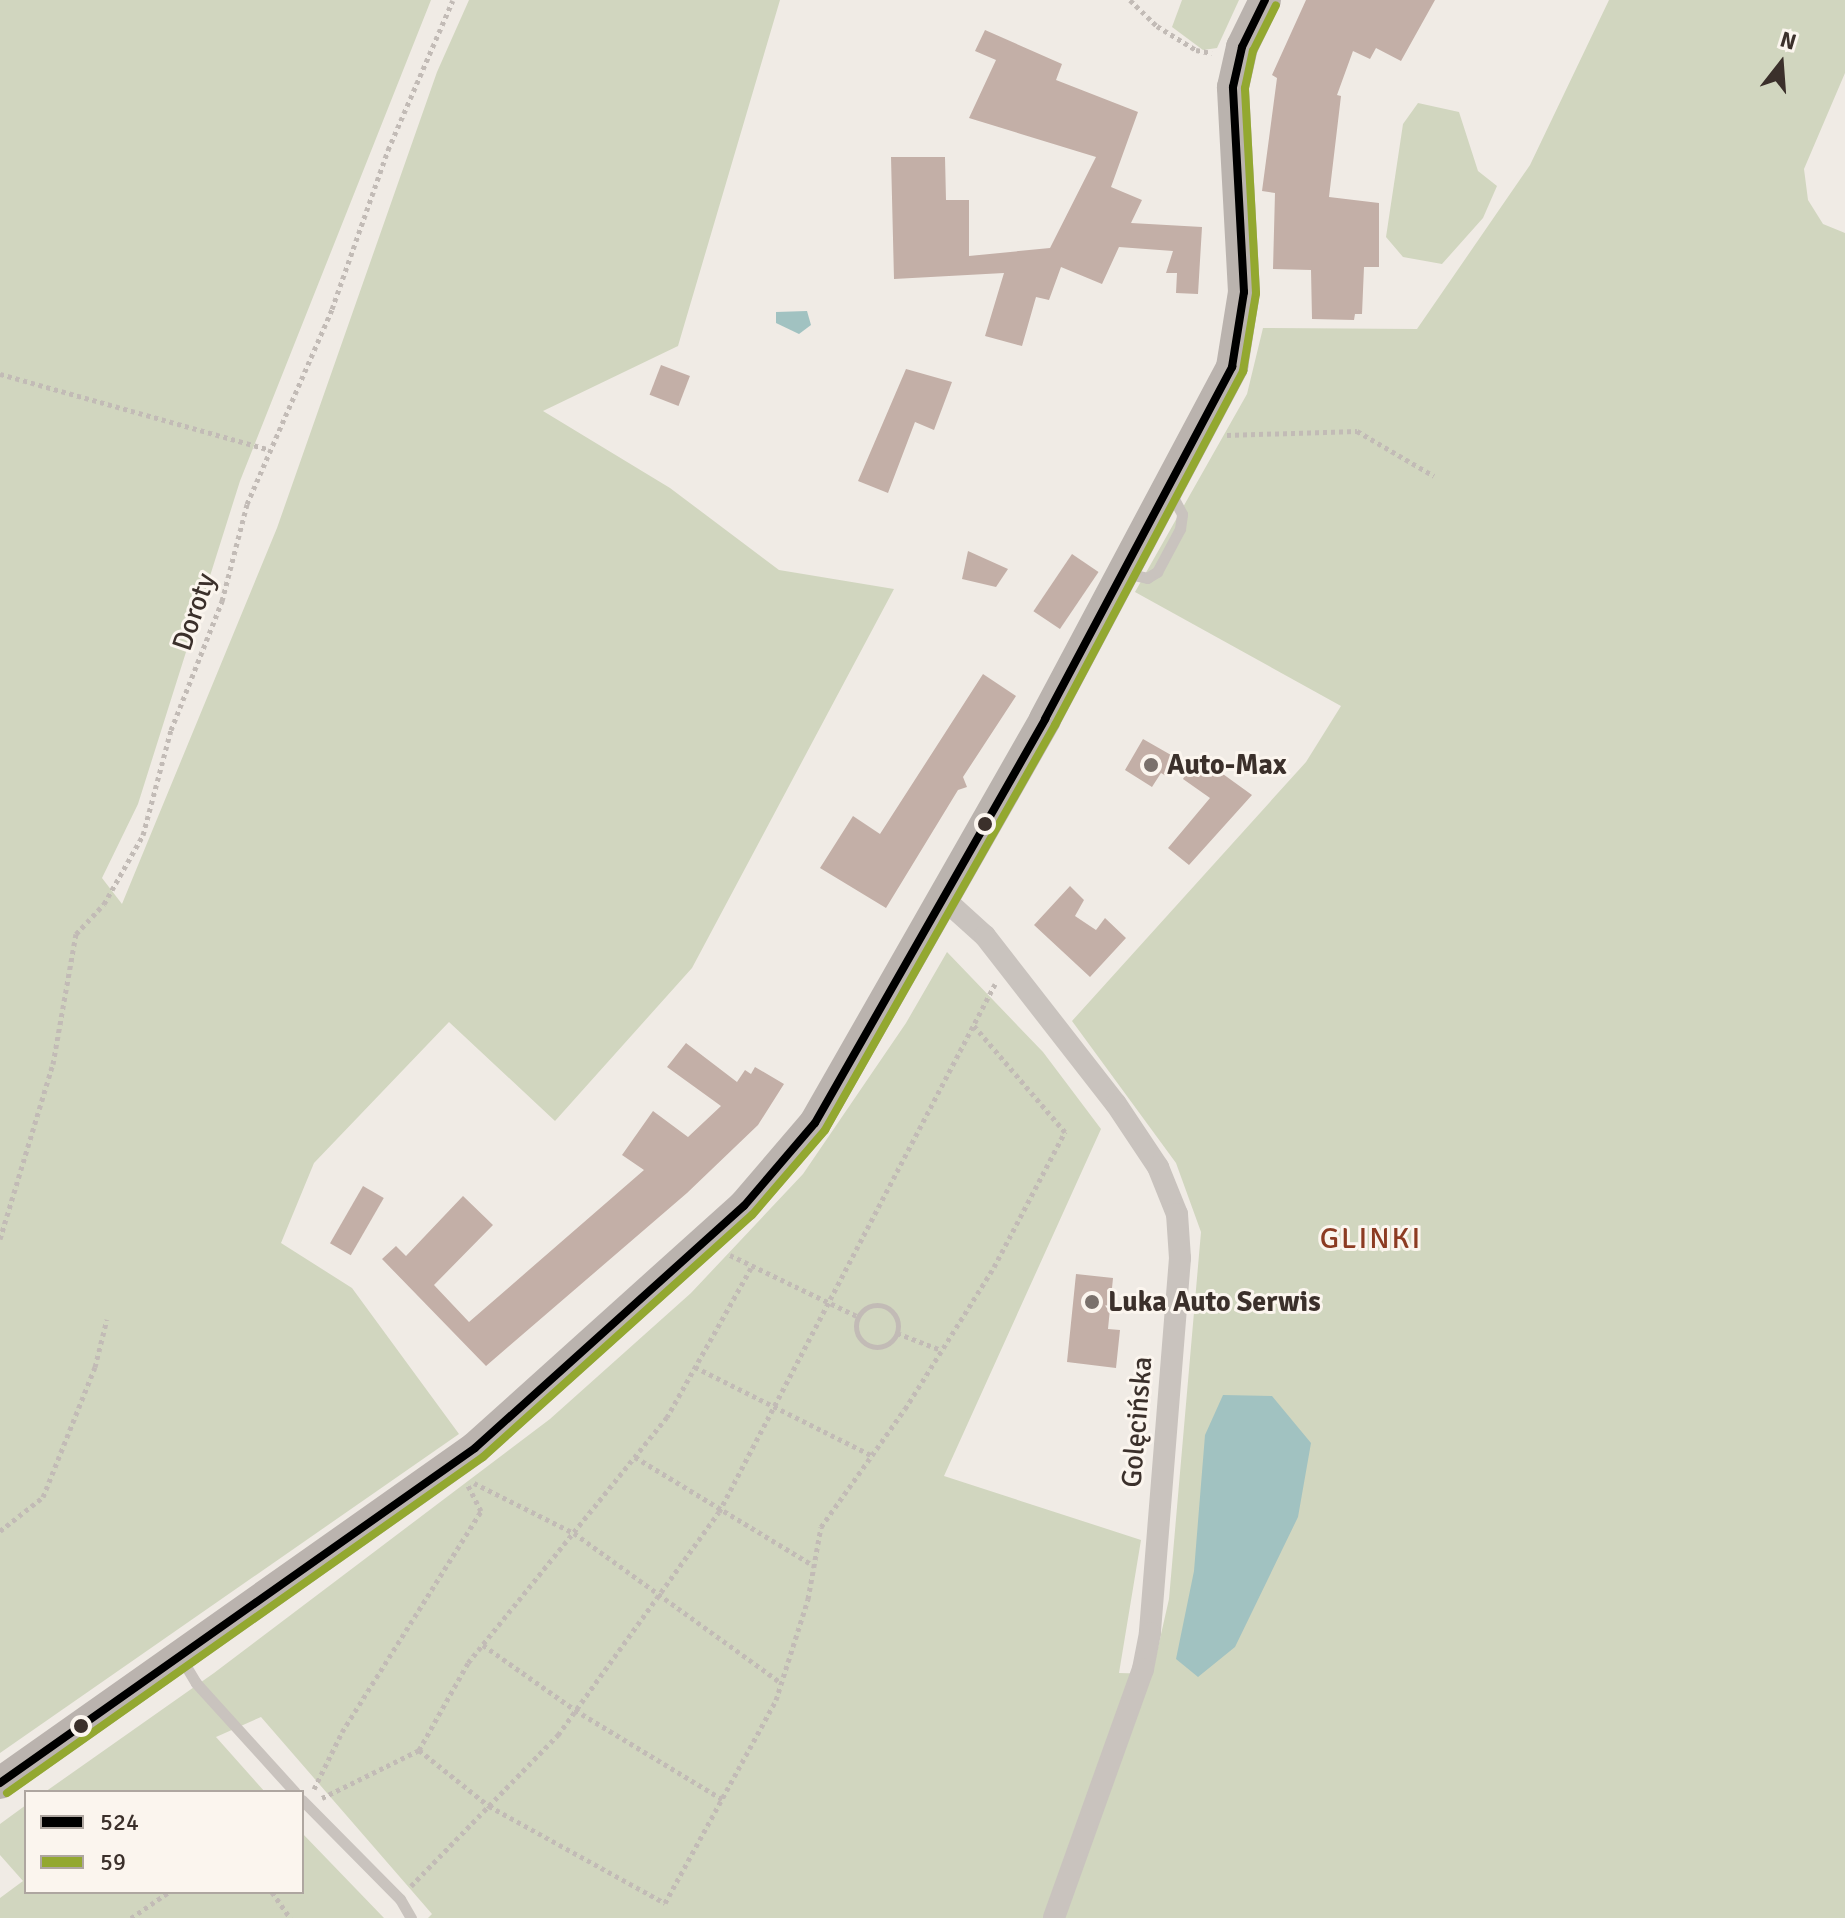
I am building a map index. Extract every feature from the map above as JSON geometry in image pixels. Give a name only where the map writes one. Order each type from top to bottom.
[{"type":"street","points":[[0,1783],[475,1448],[744,1206],[793,1152],[837,1091],[1169,491],[1232,367],[1242,327],[1233,87],[1242,47],[1265,0]]},
{"type":"street","name":"Golęcińska","points":[[944,899],[985,936],[1116,1104],[1158,1167],[1177,1214],[1180,1258],[1150,1633],[1143,1669],[1054,1918]]},
{"type":"lane","points":[[180,1658],[196,1683],[293,1790]]},
{"type":"lane","points":[[304,1802],[400,1899],[411,1918]]},
{"type":"path","name":"Doroty","points":[[0,1239],[53,1064],[76,934],[104,904],[143,835],[171,730],[222,601],[247,504],[332,309],[388,150],[453,0]]},
{"type":"path","points":[[1130,0],[1157,26],[1196,50],[1219,53],[1223,46]]},
{"type":"path","points":[[0,374],[270,450]]},
{"type":"path","points":[[1206,422],[1222,435],[1357,431],[1434,476]]},
{"type":"path","points":[[400,1899],[575,1710],[719,1512],[831,1304],[1005,965]]},
{"type":"path","points":[[419,1750],[489,1806],[665,1903],[781,1683],[814,1566],[821,1527],[873,1456],[994,1267],[1065,1132],[974,1026]]},
{"type":"path","points":[[723,1250],[751,1268],[859,1317]]},
{"type":"path","points":[[304,1802],[419,1750],[483,1645],[667,1417],[751,1268]]},
{"type":"path","points":[[882,1306],[893,1314],[897,1333],[882,1347],[869,1345],[856,1330],[859,1317],[869,1307],[882,1306]]},
{"type":"path","points":[[0,1531],[23,1517],[48,1487],[95,1367],[107,1319]]},
{"type":"path","points":[[897,1333],[941,1350]]},
{"type":"path","points":[[695,1367],[873,1456]]},
{"type":"path","points":[[635,1457],[719,1512],[814,1566]]},
{"type":"path","points":[[304,1802],[342,1732],[481,1511],[465,1478],[574,1533],[658,1597],[781,1683]]},
{"type":"path","points":[[483,1645],[575,1710],[722,1799]]},
{"type":"path","points":[[131,1918],[166,1894]]},
{"type":"path","points":[[273,1894],[290,1918]]},
{"type":"green space","points":[[0,0],[431,0],[240,481],[138,804],[102,878],[122,904],[277,528],[437,72],[469,0],[780,0],[678,346],[543,411],[670,488],[779,570],[894,589],[692,968],[555,1121],[449,1022],[314,1163],[281,1243],[352,1288],[459,1434],[0,1753]]},
{"type":"green space","points":[[1182,0],[1239,0],[1217,48],[1203,50],[1172,27]]},
{"type":"green space","points":[[1609,0],[1845,0],[1845,73],[1804,169],[1808,200],[1823,224],[1845,233],[1845,1918],[428,1918],[432,1914],[261,1717],[216,1737],[263,1790],[48,1790],[214,1673],[550,1419],[691,1293],[803,1174],[906,1023],[947,952],[1043,1052],[1101,1129],[944,1476],[1141,1540],[1119,1673],[1152,1674],[1169,1599],[1201,1232],[1176,1163],[1072,1021],[1306,762],[1341,706],[1135,592],[1247,394],[1263,328],[1417,329],[1530,165]]},
{"type":"green space","points":[[1418,103],[1459,112],[1478,171],[1497,186],[1483,218],[1442,264],[1403,257],[1386,237],[1403,124]]},
{"type":"green space","points":[[24,1806],[24,1894],[304,1894],[304,1835],[384,1918],[0,1918],[0,1898],[23,1881],[0,1855],[0,1824]]},
{"type":"water","points":[[807,311],[811,325],[799,334],[776,323],[776,312]]},
{"type":"water","points":[[1223,1395],[1272,1396],[1311,1443],[1298,1517],[1235,1647],[1198,1677],[1176,1659],[1194,1571],[1205,1435]]},
{"type":"building","points":[[1306,0],[1435,0],[1401,61],[1376,48],[1370,59],[1353,51],[1337,95],[1341,96],[1329,197],[1379,203],[1379,267],[1364,267],[1362,314],[1355,314],[1354,320],[1312,319],[1311,270],[1273,269],[1275,193],[1262,191],[1277,78],[1272,75]]},
{"type":"building","points":[[985,30],[1062,64],[1056,80],[1138,112],[1111,187],[1142,200],[1131,223],[1202,227],[1198,294],[1176,293],[1177,273],[1166,273],[1173,251],[1119,247],[1102,284],[1061,267],[1049,300],[1036,297],[1022,346],[985,336],[1004,273],[894,279],[891,157],[945,157],[946,200],[969,200],[969,256],[1050,248],[1096,157],[969,118],[996,60],[975,51]]},
{"type":"building","points":[[661,365],[690,376],[678,406],[650,395]]},
{"type":"building","points":[[906,369],[952,382],[934,430],[915,422],[888,493],[858,481]]},
{"type":"building","points":[[968,551],[1008,569],[996,587],[962,579]]},
{"type":"building","points":[[1072,554],[1099,572],[1060,629],[1033,611]]},
{"type":"building","points":[[983,674],[1016,696],[963,777],[967,787],[958,790],[886,908],[820,868],[853,816],[880,834]]},
{"type":"building","name":"Auto-Max","points":[[1143,739],[1178,759],[1168,777],[1161,773],[1152,787],[1125,770]]},
{"type":"building","points":[[1198,756],[1252,795],[1189,865],[1168,848],[1210,798],[1183,779]]},
{"type":"building","points":[[1070,886],[1084,900],[1075,916],[1096,930],[1105,918],[1126,938],[1090,977],[1034,925]]},
{"type":"building","points":[[686,1043],[737,1082],[745,1070],[751,1074],[755,1067],[784,1084],[758,1125],[687,1193],[486,1366],[382,1259],[396,1246],[406,1256],[463,1196],[493,1225],[434,1285],[469,1322],[644,1170],[622,1155],[653,1111],[688,1137],[721,1106],[667,1067]]},
{"type":"building","points":[[363,1186],[384,1198],[351,1255],[330,1243]]},
{"type":"building","points":[[1076,1274],[1113,1278],[1108,1329],[1120,1330],[1116,1368],[1067,1362]]},
{"type":"transit line","name":"524","points":[[0,1783],[475,1448],[744,1206],[815,1123],[1045,719],[1232,367],[1244,292],[1233,87],[1242,47],[1265,0]]},
{"type":"transit line","name":"59","points":[[7,1793],[483,1457],[752,1215],[825,1130],[1055,725],[1243,371],[1256,293],[1245,88],[1253,51],[1276,5]]},
{"type":"place","name":"Auto-Max","points":[[1151,765]]},
{"type":"place","name":"Luka Auto Serwis","points":[[1092,1302]]},
{"type":"district","name":"GLINKI","points":[[1371,1239]]}]
